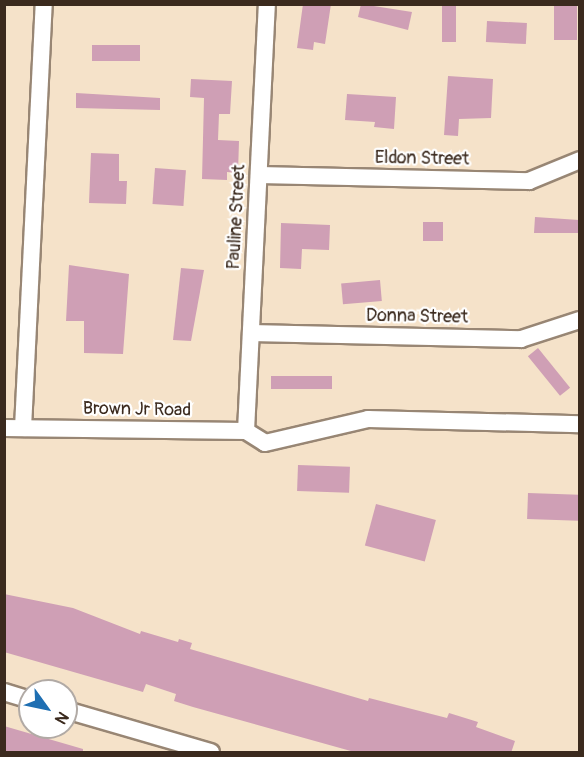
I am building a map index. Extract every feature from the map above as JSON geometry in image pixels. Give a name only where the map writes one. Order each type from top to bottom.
[{"type":"street","points":[[23,428],[44,4]]},
{"type":"street","name":"Pauline Street","points":[[246,431],[267,4]]},
{"type":"street","name":"Eldon Street","points":[[259,175],[529,181],[579,160]]},
{"type":"street","name":"Donna Street","points":[[251,333],[521,339],[579,320]]},
{"type":"street","points":[[246,431],[265,443],[368,420],[579,424]]},
{"type":"street","name":"Brown Jr Road","points":[[4,428],[246,431]]},
{"type":"street","points":[[78,714],[211,753]]},
{"type":"building","points":[[303,4],[331,4],[325,44],[314,42],[313,50],[297,48]]},
{"type":"building","points":[[361,4],[412,12],[408,30],[358,17]]},
{"type":"building","points":[[442,4],[456,4],[456,42],[442,42]]},
{"type":"building","points":[[554,4],[577,4],[577,40],[554,40]]},
{"type":"building","points":[[487,21],[527,23],[526,44],[486,42]]},
{"type":"building","points":[[92,45],[140,45],[140,61],[92,61]]},
{"type":"building","points":[[448,76],[493,79],[491,118],[459,119],[458,136],[444,135]]},
{"type":"building","points":[[191,79],[232,81],[230,114],[219,114],[218,140],[239,141],[238,173],[227,172],[227,180],[202,179],[204,98],[190,97]]},
{"type":"building","points":[[76,93],[160,98],[160,110],[76,108]]},
{"type":"building","points":[[347,94],[396,97],[394,129],[374,127],[375,122],[345,120]]},
{"type":"building","points":[[91,153],[119,154],[119,181],[127,181],[126,204],[89,203]]},
{"type":"building","points":[[155,168],[186,170],[183,206],[152,204]]},
{"type":"building","points":[[535,217],[579,220],[579,233],[534,233]]},
{"type":"building","points":[[423,222],[443,222],[443,241],[423,241]]},
{"type":"building","points":[[281,223],[330,225],[329,250],[302,249],[301,269],[280,268]]},
{"type":"building","points":[[69,265],[129,274],[123,354],[84,353],[84,321],[66,321]]},
{"type":"building","points":[[181,268],[204,270],[191,341],[173,340]]},
{"type":"building","points":[[380,280],[382,301],[343,304],[341,283]]},
{"type":"building","points":[[538,348],[570,388],[560,396],[528,356]]},
{"type":"building","points":[[271,376],[332,376],[332,389],[271,389]]},
{"type":"building","points":[[298,465],[350,467],[349,493],[297,491]]},
{"type":"building","points":[[528,493],[579,495],[578,521],[527,519]]},
{"type":"building","points":[[376,504],[436,520],[425,562],[365,546]]},
{"type":"building","points":[[4,594],[73,608],[140,634],[141,631],[178,642],[179,639],[192,643],[190,649],[368,701],[369,698],[447,718],[449,713],[478,722],[476,727],[515,741],[511,753],[358,753],[193,707],[174,701],[176,694],[146,684],[143,692],[4,652]]},
{"type":"building","points":[[4,726],[18,730],[18,739],[49,739],[83,749],[83,753],[4,753]]}]
